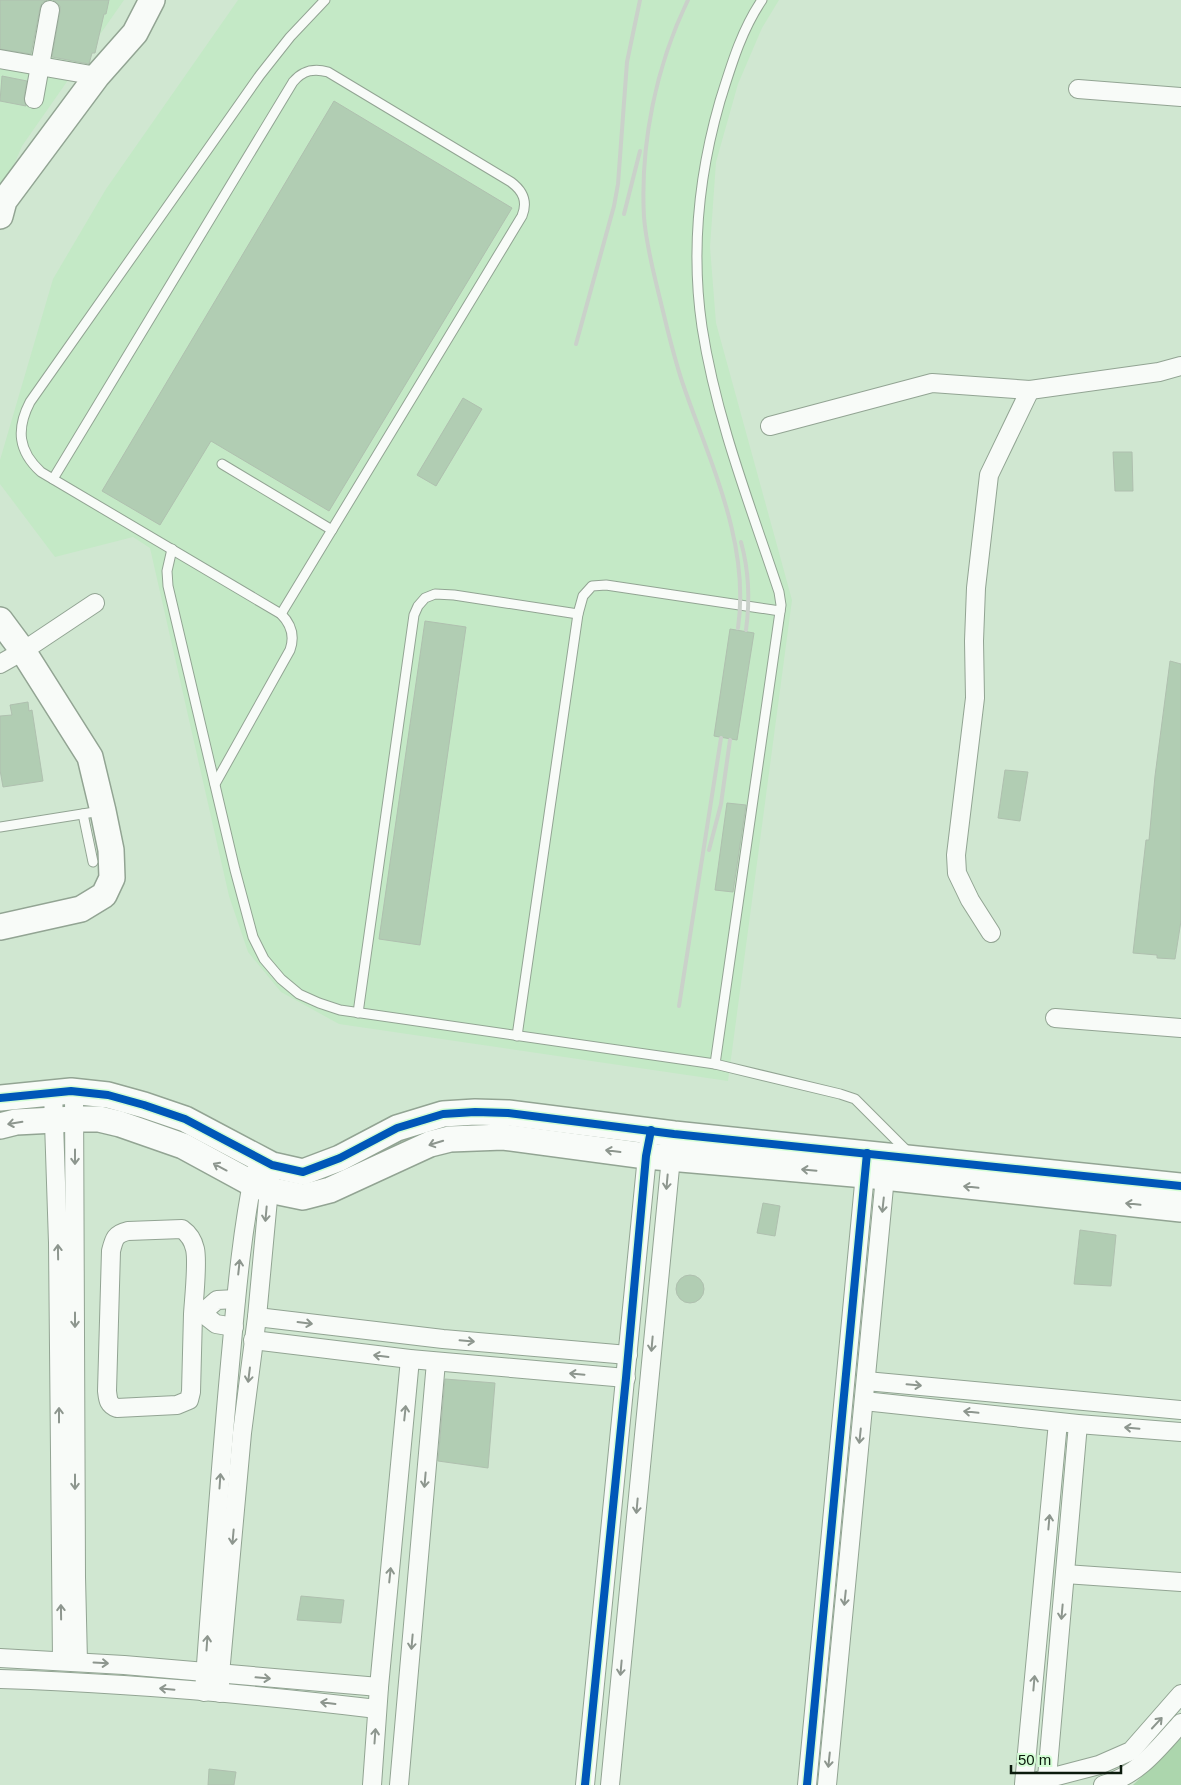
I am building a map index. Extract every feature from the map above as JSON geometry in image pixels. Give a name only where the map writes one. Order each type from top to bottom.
[{"type":"street","points":[[1,206],[97,76],[134,33],[152,0]]},
{"type":"street","points":[[34,100],[50,10]]},
{"type":"street","points":[[0,58],[97,76]]},
{"type":"street","points":[[1078,89],[1181,96]]},
{"type":"street","points":[[770,426],[932,383],[1030,390],[1181,369]]},
{"type":"street","points":[[991,934],[970,900],[957,873],[956,855],[975,698],[974,641],[976,588],[989,475],[1030,390]]},
{"type":"street","points":[[0,664],[95,603]]},
{"type":"street","points":[[0,620],[23,651],[90,757],[93,812],[111,850],[112,878],[104,895],[81,909],[0,927]]},
{"type":"street","points":[[1055,1018],[1181,1028]]},
{"type":"street","points":[[0,1098],[64,1092],[108,1095],[185,1119],[264,1161],[303,1172],[340,1158],[397,1128],[443,1114],[475,1112],[508,1113],[660,1144]]},
{"type":"street","points":[[64,1092],[75,1443],[70,1662]]},
{"type":"street","points":[[0,1126],[16,1122],[65,1119],[99,1120],[120,1124],[182,1146],[260,1187],[303,1197],[330,1190],[430,1144],[450,1139],[503,1138],[660,1144],[876,1166],[1181,1209]]},
{"type":"street","points":[[585,1785],[628,1355],[660,1144]]},
{"type":"street","points":[[610,1785],[660,1144]]},
{"type":"street","points":[[876,1166],[916,1159],[1181,1186]]},
{"type":"street","points":[[213,1673],[257,1317],[260,1187],[264,1161]]},
{"type":"street","points":[[827,1785],[866,1380],[876,1166]]},
{"type":"street","points":[[807,1785],[876,1166]]},
{"type":"street","points":[[212,1692],[222,1454],[236,1299],[244,1220],[260,1187]]},
{"type":"street","points":[[198,1314],[196,1251],[192,1239],[187,1233],[182,1229],[128,1231],[120,1233],[114,1239],[111,1251],[107,1391],[108,1401],[112,1406],[117,1408],[177,1405],[189,1400],[198,1314],[217,1300],[236,1299]]},
{"type":"street","points":[[198,1314],[216,1324],[234,1327]]},
{"type":"street","points":[[257,1317],[443,1339],[628,1355]]},
{"type":"street","points":[[254,1340],[436,1362],[626,1378]]},
{"type":"street","points":[[372,1785],[377,1709],[410,1359]]},
{"type":"street","points":[[399,1785],[436,1362]]},
{"type":"street","points":[[866,1380],[1181,1410]]},
{"type":"street","points":[[864,1400],[1058,1422],[1181,1432]]},
{"type":"street","points":[[1047,1778],[1065,1574],[1086,1424],[1096,1402]]},
{"type":"street","points":[[1058,1422],[1022,1785],[1099,1765],[1131,1751],[1181,1694]]},
{"type":"street","points":[[1065,1574],[1181,1582]]},
{"type":"street","points":[[0,1658],[379,1687]]},
{"type":"street","points":[[0,1680],[89,1682],[212,1692],[377,1709]]},
{"type":"street","points":[[1030,1715],[1052,1720]]},
{"type":"street","points":[[1103,1785],[1119,1781],[1146,1762],[1181,1723]]},
{"type":"street","points":[[374,1762],[392,1785]]},
{"type":"lane","points":[[215,784],[290,650],[292,644],[291,628],[287,620],[281,614],[53,479],[34,465],[27,457],[23,444],[22,422],[30,402],[260,75],[290,37],[325,0]]},
{"type":"lane","points":[[715,1064],[780,611],[779,592],[726,434],[715,392],[702,325],[698,266],[698,223],[706,159],[715,120],[733,60],[753,13],[762,0]]},
{"type":"lane","points":[[53,479],[293,82],[305,72],[320,70],[328,72],[511,182],[520,190],[525,204],[522,216],[281,614]]},
{"type":"lane","points":[[222,464],[332,530]]},
{"type":"lane","points":[[172,550],[167,571],[168,586],[253,937],[264,959],[281,979],[299,994],[340,1010],[715,1064],[840,1094],[854,1100],[916,1159]]},
{"type":"lane","points":[[516,1036],[578,614],[583,596],[590,588],[596,585],[614,586],[780,611]]},
{"type":"lane","points":[[358,1013],[414,615],[418,606],[424,598],[430,595],[454,595],[578,614]]},
{"type":"lane","points":[[0,827],[93,812],[93,862]]},
{"type":"shaded area","points":[[0,0],[124,0],[22,146],[0,198]]},
{"type":"shaded area","points":[[238,0],[779,0],[762,28],[738,84],[716,162],[710,247],[716,323],[792,600],[728,1081],[339,1024],[281,992],[248,952],[229,896],[150,548],[133,537],[55,557],[0,484],[0,460],[53,279],[106,189]]},
{"type":"shaded area","points":[[1181,1738],[1181,1785],[1133,1785]]},
{"type":"building","points":[[0,0],[47,0],[42,3],[40,8],[31,54],[0,49]]},
{"type":"building","points":[[53,0],[109,0],[95,53],[92,53],[89,64],[52,57],[60,11],[60,6]]},
{"type":"building","points":[[2,76],[27,81],[24,98],[26,106],[0,101]]},
{"type":"building","points":[[334,101],[512,208],[329,511],[211,441],[160,525],[102,491]]},
{"type":"building","points":[[463,398],[482,409],[436,486],[417,475]]},
{"type":"building","points":[[1113,452],[1132,452],[1133,491],[1115,491]]},
{"type":"building","points":[[425,621],[466,627],[420,945],[379,939]]},
{"type":"building","points":[[730,629],[754,633],[737,740],[714,736]]},
{"type":"building","points":[[1170,661],[1181,664],[1181,921],[1175,959],[1157,958],[1157,955],[1133,953],[1146,840],[1149,840]]},
{"type":"building","points":[[28,702],[29,711],[32,710],[43,781],[3,787],[0,770],[0,716],[12,715],[10,705]]},
{"type":"building","points":[[1005,770],[1028,772],[1020,821],[998,818]]},
{"type":"building","points":[[727,803],[746,805],[733,892],[715,890]]},
{"type":"building","points":[[763,1203],[780,1206],[775,1236],[757,1233]]},
{"type":"building","points":[[1080,1230],[1116,1235],[1111,1286],[1074,1284]]},
{"type":"building","points":[[690,1275],[700,1279],[704,1289],[700,1299],[690,1303],[680,1299],[676,1289],[680,1279]]},
{"type":"building","points":[[445,1379],[495,1383],[488,1468],[438,1461]]},
{"type":"building","points":[[301,1596],[344,1600],[341,1623],[297,1620]]},
{"type":"building","points":[[209,1769],[236,1772],[234,1785],[208,1785]]},
{"type":"railway","points":[[576,344],[614,206],[618,184],[627,62],[640,0]]},
{"type":"railway","points":[[688,0],[667,51],[652,106],[643,189],[644,217],[650,257],[674,355],[717,477],[734,537],[739,567],[738,628]]},
{"type":"railway","points":[[624,214],[640,151]]},
{"type":"railway","points":[[741,542],[748,586],[746,630]]},
{"type":"railway","points":[[679,1006],[721,738]]},
{"type":"railway","points":[[709,850],[721,804],[730,740]]},
{"type":"cycle path","points":[[0,1098],[71,1091],[108,1095],[185,1119],[272,1165],[303,1172],[340,1158],[397,1128],[443,1114],[475,1112],[508,1113],[674,1134],[1181,1186]]},
{"type":"cycle path","points":[[585,1785],[626,1378],[646,1156],[651,1130]]},
{"type":"cycle path","points":[[807,1785],[867,1153]]}]
